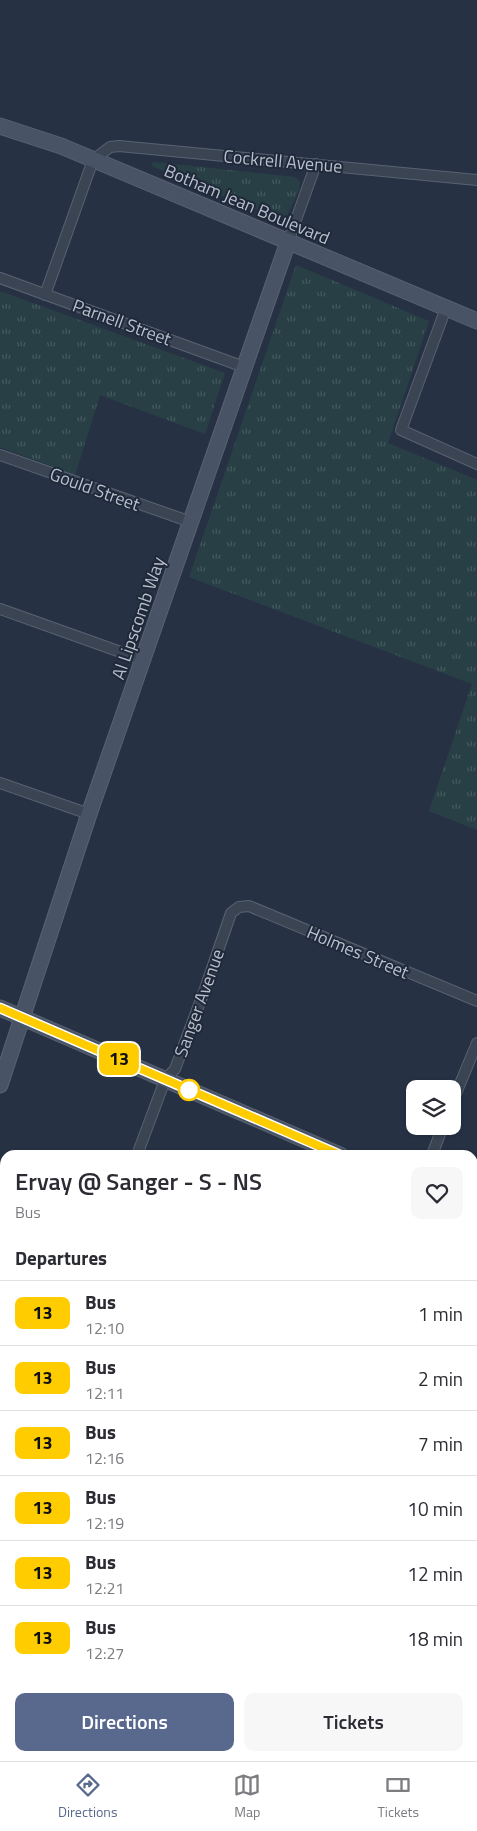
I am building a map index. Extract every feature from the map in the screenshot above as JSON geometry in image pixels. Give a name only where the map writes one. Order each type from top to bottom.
[{"type":"street","name":"Botham Jean Boulevard","points":[[0,126],[61,146],[477,321]]},
{"type":"street","name":"Cockrell Avenue","points":[[94,160],[110,147],[119,146],[477,180]]},
{"type":"street","points":[[45,295],[94,160]]},
{"type":"street","name":"Al Lipscomb Way","points":[[0,1085],[89,814],[316,164]]},
{"type":"street","name":"Parnell Street","points":[[0,278],[244,367]]},
{"type":"street","points":[[446,308],[401,430],[477,464]]},
{"type":"street","name":"Gould Street","points":[[0,455],[191,522]]},
{"type":"street","points":[[0,609],[143,660]]},
{"type":"street","points":[[0,783],[89,814]]},
{"type":"street","name":"Holmes Street","points":[[239,906],[256,908],[477,1001]]},
{"type":"street","name":"Sanger Avenue","points":[[139,1150],[165,1080],[175,1070],[231,913],[239,906]]},
{"type":"street","points":[[0,1008],[326,1150]]},
{"type":"street","points":[[461,1081],[477,1043]]},
{"type":"street","points":[[434,1150],[440,1135]]},
{"type":"green space","points":[[154,162],[295,177],[300,182],[299,190],[283,221],[154,167],[151,164]]},
{"type":"green space","points":[[296,265],[429,321],[388,443],[477,480],[477,830],[429,811],[472,684],[189,577]]},
{"type":"green space","points":[[0,291],[225,373],[205,434],[100,395],[75,475],[0,447]]},
{"type":"bus line","name":"13","points":[[0,1008],[328,1150]]}]
